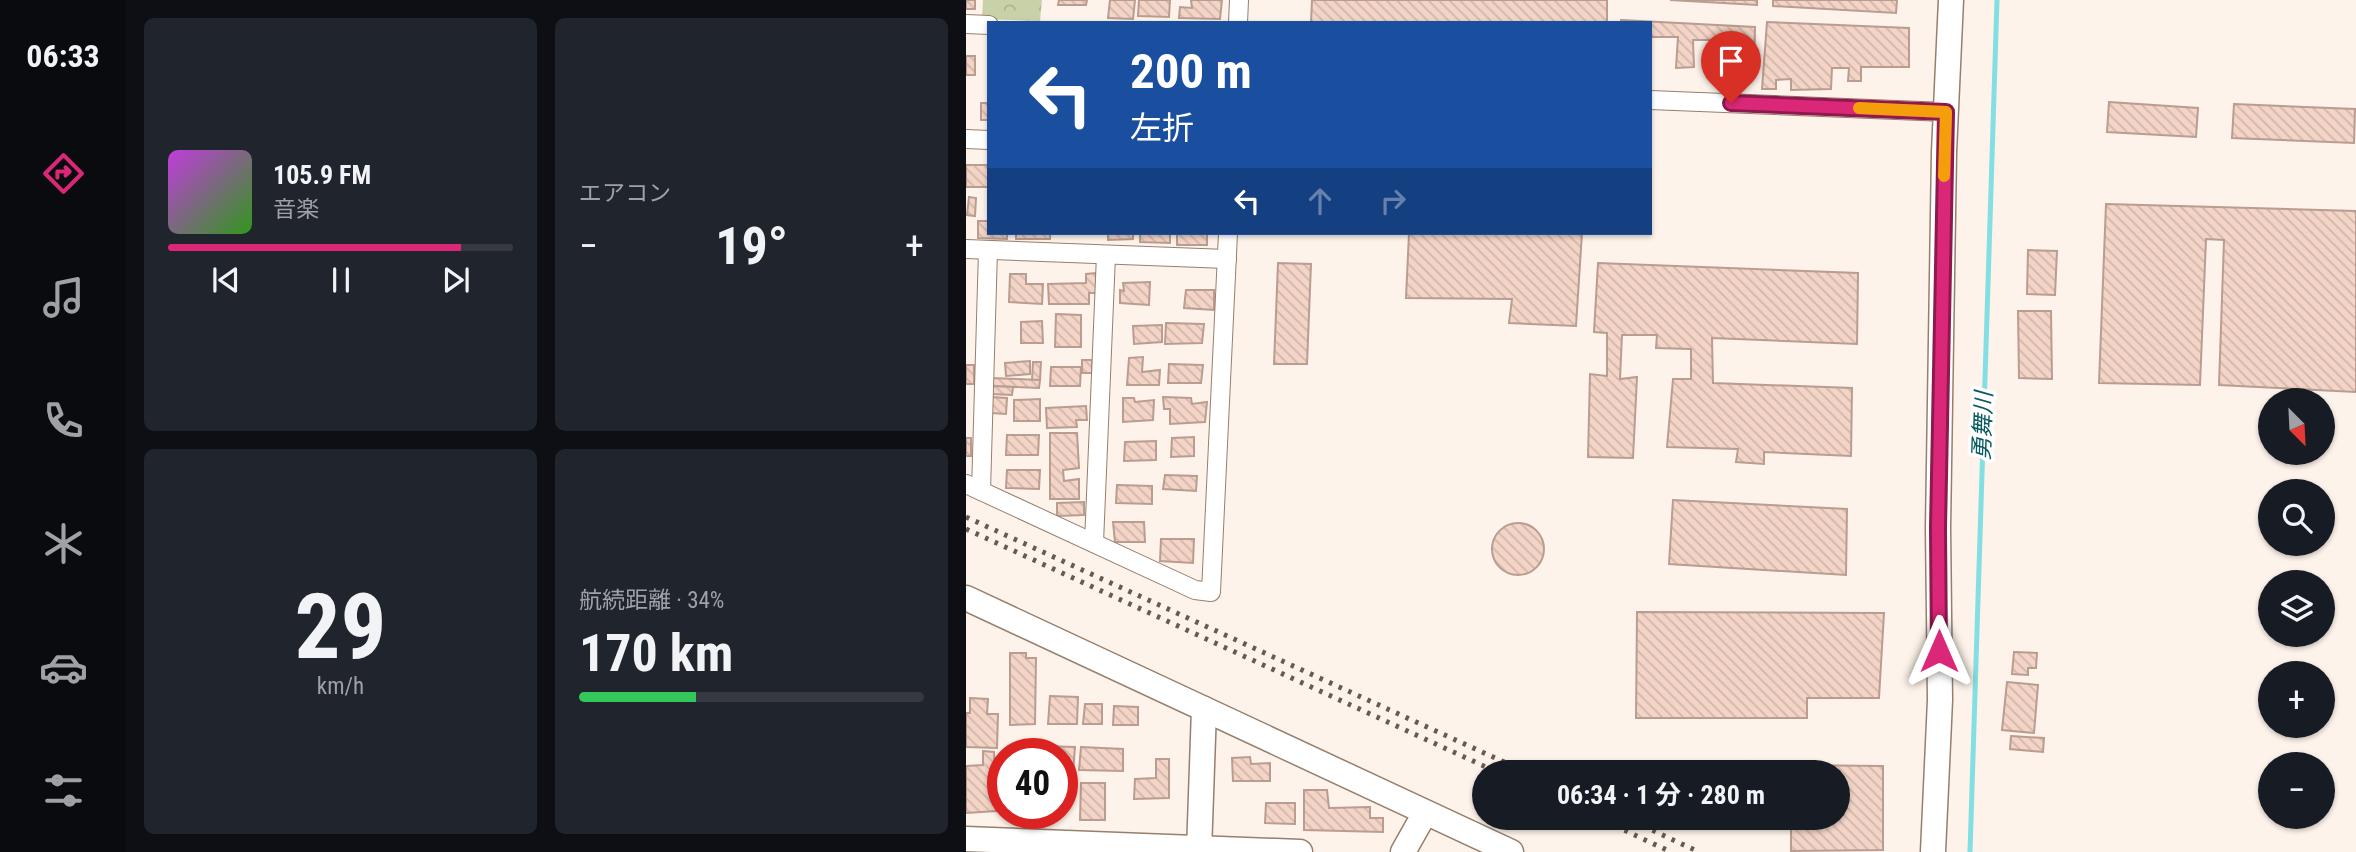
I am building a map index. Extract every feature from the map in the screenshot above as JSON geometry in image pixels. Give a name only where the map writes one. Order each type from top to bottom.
[{"type":"street","points":[[1238,21],[1239,0]]},
{"type":"street","points":[[1933,852],[1940,700],[1938,528],[1946,112],[1951,0]]},
{"type":"street","points":[[966,24],[987,25]]},
{"type":"street","points":[[1652,100],[1946,112]]},
{"type":"street","points":[[966,139],[987,139]]},
{"type":"street","points":[[988,250],[974,487],[1195,590],[1211,592],[1228,235]]},
{"type":"street","points":[[966,249],[1227,259]]},
{"type":"street","points":[[1094,543],[1105,255]]},
{"type":"street","points":[[966,598],[1511,852]]},
{"type":"street","points":[[1199,850],[1204,709]]},
{"type":"street","points":[[1403,852],[1425,813]]},
{"type":"street","points":[[966,839],[1300,852]]},
{"type":"green space","points":[[983,0],[1042,0],[1040,21],[982,19]]},
{"type":"building","points":[[966,0],[975,0],[975,9],[966,9]]},
{"type":"building","points":[[1059,0],[1087,0],[1086,5],[1058,5]]},
{"type":"building","points":[[1110,0],[1135,0],[1133,19],[1108,18]]},
{"type":"building","points":[[1139,0],[1170,0],[1169,17],[1138,16]]},
{"type":"building","points":[[1191,0],[1222,0],[1220,19],[1179,18],[1180,7],[1192,8]]},
{"type":"building","points":[[1312,0],[1607,0],[1607,21],[1311,21]]},
{"type":"building","points":[[1670,0],[1757,0],[1757,5]]},
{"type":"building","points":[[1773,0],[1897,0],[1896,13],[1773,6]]},
{"type":"building","points":[[1652,22],[1755,27],[1754,76],[1715,75],[1716,45],[1723,45],[1723,40],[1693,40],[1694,67],[1676,68],[1678,37],[1652,37]]},
{"type":"building","points":[[1767,22],[1909,28],[1909,67],[1861,67],[1861,81],[1848,81],[1849,68],[1832,68],[1831,89],[1791,90],[1791,79],[1776,80],[1776,89],[1762,89]]},
{"type":"building","points":[[966,56],[975,56],[975,75],[966,75]]},
{"type":"building","points":[[2109,102],[2198,108],[2196,137],[2107,132]]},
{"type":"building","points":[[981,103],[987,103],[987,120],[981,120]]},
{"type":"building","points":[[2234,104],[2355,109],[2354,143],[2232,138]]},
{"type":"building","points":[[966,165],[987,165],[987,187],[966,187]]},
{"type":"building","points":[[969,197],[976,198],[975,216],[967,215]]},
{"type":"building","points":[[2106,204],[2356,211],[2356,392],[2335,391],[2335,388],[2219,385],[2224,240],[2206,239],[2200,385],[2099,383]]},
{"type":"building","points":[[978,221],[987,221],[987,235],[1007,235],[1007,239],[978,238]]},
{"type":"building","points":[[1016,235],[1050,235],[1050,239],[1016,239]]},
{"type":"building","points":[[1108,235],[1133,235],[1133,239],[1108,240]]},
{"type":"building","points":[[1140,235],[1170,235],[1170,243],[1140,242]]},
{"type":"building","points":[[1177,235],[1207,235],[1207,245],[1177,245]]},
{"type":"building","points":[[1409,235],[1582,235],[1576,326],[1509,323],[1512,299],[1406,298]]},
{"type":"building","points":[[2028,250],[2057,251],[2055,295],[2027,294]]},
{"type":"building","points":[[1278,263],[1311,264],[1307,364],[1274,364]]},
{"type":"building","points":[[1598,263],[1858,273],[1857,344],[1712,338],[1713,383],[1852,388],[1851,456],[1764,452],[1764,464],[1736,462],[1738,449],[1667,447],[1673,379],[1691,379],[1691,349],[1656,348],[1657,335],[1622,335],[1620,379],[1637,377],[1633,458],[1588,457],[1590,374],[1607,376],[1607,333],[1594,332]]},
{"type":"building","points":[[1096,273],[1096,293],[1089,293],[1089,304],[1049,304],[1048,284],[1086,283],[1086,274]]},
{"type":"building","points":[[1010,274],[1026,274],[1026,284],[1043,284],[1042,304],[1009,302]]},
{"type":"building","points":[[1150,282],[1149,305],[1120,303],[1120,290],[1124,291],[1123,283]]},
{"type":"building","points":[[1186,290],[1214,290],[1214,310],[1184,308]]},
{"type":"building","points":[[2018,311],[2051,311],[2052,379],[2019,378]]},
{"type":"building","points":[[1056,314],[1081,315],[1081,347],[1055,347]]},
{"type":"building","points":[[1042,321],[1043,343],[1021,343],[1021,322]]},
{"type":"building","points":[[1166,323],[1204,324],[1202,343],[1165,344]]},
{"type":"building","points":[[1162,325],[1162,342],[1134,344],[1133,326]]},
{"type":"building","points":[[1143,357],[1142,372],[1160,370],[1159,385],[1127,385],[1129,358]]},
{"type":"building","points":[[1082,360],[1092,360],[1092,373],[1082,373]]},
{"type":"building","points":[[1030,361],[1030,374],[1006,376],[1005,363]]},
{"type":"building","points":[[1033,362],[1041,362],[1040,380],[1032,380]]},
{"type":"building","points":[[1169,364],[1203,365],[1201,383],[1168,383]]},
{"type":"building","points":[[966,365],[974,365],[974,384],[966,384]]},
{"type":"building","points":[[1051,367],[1081,367],[1080,386],[1050,386]]},
{"type":"building","points":[[991,378],[1040,380],[1039,388],[991,386]]},
{"type":"building","points":[[991,386],[1013,387],[1012,395],[991,394]]},
{"type":"building","points":[[991,397],[1007,398],[1006,414],[991,413]]},
{"type":"building","points":[[1163,397],[1191,398],[1192,404],[1207,402],[1205,422],[1170,424],[1170,409],[1164,409]]},
{"type":"building","points":[[1123,398],[1134,398],[1135,402],[1154,400],[1153,420],[1123,422]]},
{"type":"building","points":[[1040,399],[1040,421],[1014,421],[1014,400]]},
{"type":"building","points":[[1086,406],[1087,420],[1076,420],[1077,427],[1047,428],[1046,408]]},
{"type":"building","points":[[1050,433],[1077,433],[1079,468],[1063,470],[1064,481],[1079,479],[1079,499],[1050,499]]},
{"type":"building","points":[[1007,435],[1039,435],[1038,455],[1006,455]]},
{"type":"building","points":[[1194,437],[1194,456],[1171,457],[1172,438]]},
{"type":"building","points":[[966,438],[971,438],[971,456],[966,456]]},
{"type":"building","points":[[1156,441],[1156,460],[1124,461],[1125,442]]},
{"type":"building","points":[[1007,470],[1040,470],[1039,489],[1006,488]]},
{"type":"building","points":[[1165,475],[1197,476],[1196,491],[1163,489]]},
{"type":"building","points":[[1117,485],[1152,486],[1152,504],[1116,503]]},
{"type":"building","points":[[1673,500],[1847,509],[1846,575],[1669,564]]},
{"type":"building","points":[[1084,502],[1084,515],[1057,516],[1057,503]]},
{"type":"building","points":[[1113,522],[1144,522],[1145,542],[1115,542]]},
{"type":"building","points":[[1518,523],[1528,525],[1536,531],[1542,539],[1542,559],[1536,567],[1528,573],[1518,575],[1508,573],[1500,567],[1494,559],[1492,549],[1494,539],[1500,531],[1508,525]]},
{"type":"building","points":[[1161,539],[1194,539],[1193,563],[1160,561]]},
{"type":"building","points":[[1637,612],[1884,613],[1879,698],[1807,698],[1807,718],[1636,718]]},
{"type":"building","points":[[2014,652],[2037,653],[2036,668],[2028,668],[2028,675],[2012,674]]},
{"type":"building","points":[[1010,653],[1026,653],[1026,658],[1036,658],[1035,724],[1010,725]]},
{"type":"building","points":[[2007,682],[2038,685],[2034,733],[2002,730]]},
{"type":"building","points":[[1050,696],[1078,697],[1077,724],[1048,724]]},
{"type":"building","points":[[970,698],[988,699],[987,714],[998,714],[997,738],[987,738],[987,748],[966,747],[966,713],[970,713]]},
{"type":"building","points":[[1085,704],[1102,704],[1102,724],[1083,724]]},
{"type":"building","points":[[1114,706],[1138,707],[1138,725],[1113,725]]},
{"type":"building","points":[[2011,736],[2044,738],[2043,752],[2010,749]]},
{"type":"building","points":[[1081,747],[1123,749],[1123,771],[1079,770]]},
{"type":"building","points":[[983,751],[987,751],[987,812],[966,813],[966,766],[983,765]]},
{"type":"building","points":[[1250,757],[1251,764],[1270,763],[1270,781],[1233,781],[1232,758]]},
{"type":"building","points":[[1156,759],[1169,759],[1169,798],[1134,799],[1135,779],[1156,778]]},
{"type":"building","points":[[1850,766],[1883,766],[1883,850],[1791,851],[1791,830],[1850,830]]},
{"type":"building","points":[[1081,783],[1105,783],[1105,820],[1080,820]]},
{"type":"building","points":[[1304,790],[1327,790],[1329,808],[1370,807],[1370,818],[1383,818],[1383,832],[1304,830]]},
{"type":"building","points":[[1266,803],[1295,803],[1295,824],[1265,823]]},
{"type":"waterway","name":"勇舞川","points":[[1970,852],[1997,0]]},
{"type":"railway","points":[[966,517],[1500,760]]},
{"type":"railway","points":[[966,529],[1472,761]]},
{"type":"railway","points":[[1624,830],[1671,852]]},
{"type":"railway","points":[[1652,830],[1699,852]]},
{"type":"slow traffic","points":[[1859,108],[1946,112],[1944,176]]},
{"type":"route","points":[[1731,103],[1946,112],[1938,528],[1939,651]]}]
